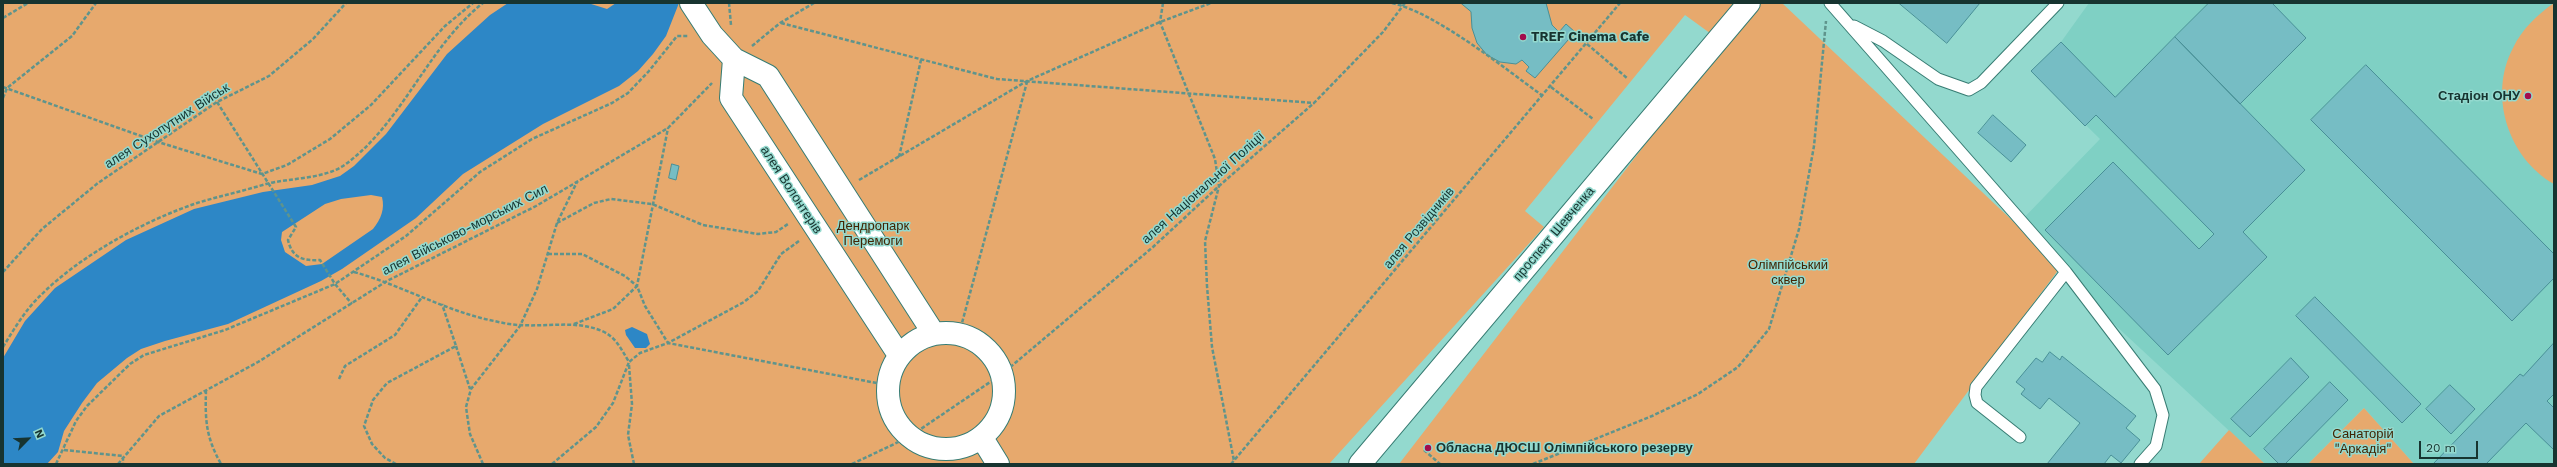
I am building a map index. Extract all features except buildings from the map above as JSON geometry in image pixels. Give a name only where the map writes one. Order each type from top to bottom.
[{"type":"street","points":[[691,3],[712,35],[734,59],[768,76],[934,334]]},
{"type":"street","name":"проспект Шевченка","points":[[1360,464],[1749,3]]},
{"type":"street","name":"алея Волонтерів","points":[[734,59],[731,98],[899,355]]},
{"type":"street","points":[[934,334],[959,334],[983,346],[992,356],[1002,374],[1004,391],[1002,409],[994,425],[982,438],[968,446],[953,450],[937,449],[922,445],[909,437],[892,414],[887,385],[891,369],[899,355],[921,338],[934,334]]},
{"type":"street","points":[[982,438],[998,464]]},
{"type":"lane","points":[[1830,3],[2066,272],[2155,389],[2163,415],[2156,446],[2140,464]]},
{"type":"lane","points":[[1848,23],[1884,41],[1938,79],[1969,90],[1980,82],[2058,3]]},
{"type":"lane","points":[[2020,437],[1977,403],[1975,395],[1976,387],[2066,272]]},
{"type":"path","points":[[3,18],[28,3]]},
{"type":"path","points":[[3,98],[7,88],[72,36],[96,3]]},
{"type":"path","name":"алея Сухопутних Військ","points":[[3,272],[42,229],[98,183],[217,102],[268,76],[313,39],[346,3]]},
{"type":"path","points":[[3,87],[158,142],[262,174],[287,165],[330,139],[371,105],[445,26],[473,3]]},
{"type":"path","points":[[3,347],[40,295],[71,270],[141,227],[197,204],[268,184],[327,174],[342,166],[358,153],[398,108],[451,34],[483,3]]},
{"type":"path","points":[[734,59],[780,23],[814,3]]},
{"type":"path","points":[[1163,3],[1160,22],[1215,159],[1219,186],[1205,241],[1207,286],[1212,348],[1234,461]]},
{"type":"path","points":[[1027,81],[1160,22],[1211,3]]},
{"type":"path","points":[[1392,3],[1404,4],[1449,31],[1543,96]]},
{"type":"path","name":"алея Розвідників","points":[[1231,464],[1551,87],[1620,3]]},
{"type":"path","name":"алея Національної Поліції","points":[[852,464],[909,437],[1002,374],[1153,247],[1219,186],[1314,103],[1382,32],[1404,4]]},
{"type":"path","points":[[1533,464],[1652,416],[1698,394],[1738,368],[1769,329],[1799,229],[1814,146],[1826,19]]},
{"type":"path","points":[[780,23],[972,74],[1027,81],[1314,103]]},
{"type":"path","points":[[56,464],[64,450],[76,421],[87,406],[114,377],[144,355],[225,330],[335,284],[406,236],[480,172],[532,139],[612,103],[628,93],[649,71],[677,36],[712,35]]},
{"type":"path","points":[[1587,44],[1627,78]]},
{"type":"path","points":[[899,157],[921,60]]},
{"type":"path","points":[[959,334],[1027,81]]},
{"type":"path","name":"алея Військово-морських Сил","points":[[118,464],[123,456],[159,416],[258,362],[387,282],[536,206],[668,128],[712,82]]},
{"type":"path","points":[[1551,87],[1593,119]]},
{"type":"path","points":[[217,102],[296,227],[290,234],[288,240],[294,255],[308,261],[320,260],[335,284],[352,304]]},
{"type":"path","points":[[574,324],[613,309],[637,286],[668,128]]},
{"type":"path","points":[[483,464],[470,434],[466,407],[471,389],[520,326],[537,289],[556,223],[578,182]]},
{"type":"path","points":[[552,464],[596,427],[613,403],[629,362],[640,353],[668,343],[744,302],[758,291],[781,254],[816,228]]},
{"type":"path","points":[[548,254],[582,254],[625,276],[637,286],[645,306],[668,343],[887,385]]},
{"type":"path","points":[[353,272],[387,282],[422,297],[492,320],[520,326],[574,324],[600,330],[614,337],[629,362],[632,404],[628,435],[634,464]]},
{"type":"path","points":[[339,379],[345,366],[395,335],[422,297]]},
{"type":"path","points":[[442,304],[471,389]]},
{"type":"path","points":[[396,464],[385,458],[372,444],[364,426],[373,400],[387,383],[456,346]]},
{"type":"path","points":[[206,390],[205,428],[213,450],[222,464]]},
{"type":"path","points":[[64,450],[123,456],[123,464]]},
{"type":"path","points":[[1424,450],[1440,464]]},
{"type":"shaded area","points":[[2089,3],[2554,3],[2554,463],[2414,464],[2364,408],[2308,464],[2265,464],[2073,286],[2017,225],[2100,139],[2031,71],[2061,42]]},
{"type":"green space","name":"Дендропарк Перемоги","points":[[3,3],[1743,3],[1714,36],[1685,15],[1525,211],[1544,227],[1329,464],[3,464]]},
{"type":"green space","name":"Олімпійський сквер","points":[[1754,3],[1782,3],[2017,225],[2059,269],[1914,464],[1399,464]]},
{"type":"green space","name":"Стадіон ОНУ","points":[[2554,3],[2554,184],[2538,173],[2514,142],[2507,124],[2503,105],[2502,85],[2506,66],[2517,41],[2530,23]]},
{"type":"green space","name":"Санаторій \"Аркадія\"","points":[[2364,408],[2414,464],[2308,464]]},
{"type":"green space","points":[[2229,430],[2265,464],[2199,464]]},
{"type":"water","points":[[508,3],[588,3],[607,9],[616,3],[679,3],[666,36],[653,54],[638,71],[619,86],[543,124],[463,174],[416,218],[342,269],[321,281],[228,324],[141,349],[127,358],[97,383],[64,431],[58,452],[47,464],[3,464],[3,358],[25,321],[55,288],[126,240],[194,209],[263,192],[312,185],[340,176],[354,166],[386,134],[447,54],[490,15]],"holes":[[[371,195],[382,197],[382,214],[373,229],[322,264],[306,266],[285,252],[281,240],[282,232],[325,204],[341,199]]]},
{"type":"water","points":[[632,327],[647,334],[650,344],[646,348],[635,348],[626,335],[625,330]]},
{"type":"place","name":"TREF Cinema Cafe","points":[[1523,37]]},
{"type":"place","name":"Стадіон ОНУ","points":[[2528,96]]},
{"type":"place","name":"Обласна ДЮСШ Олімпійського резерву","points":[[1428,448]]}]
